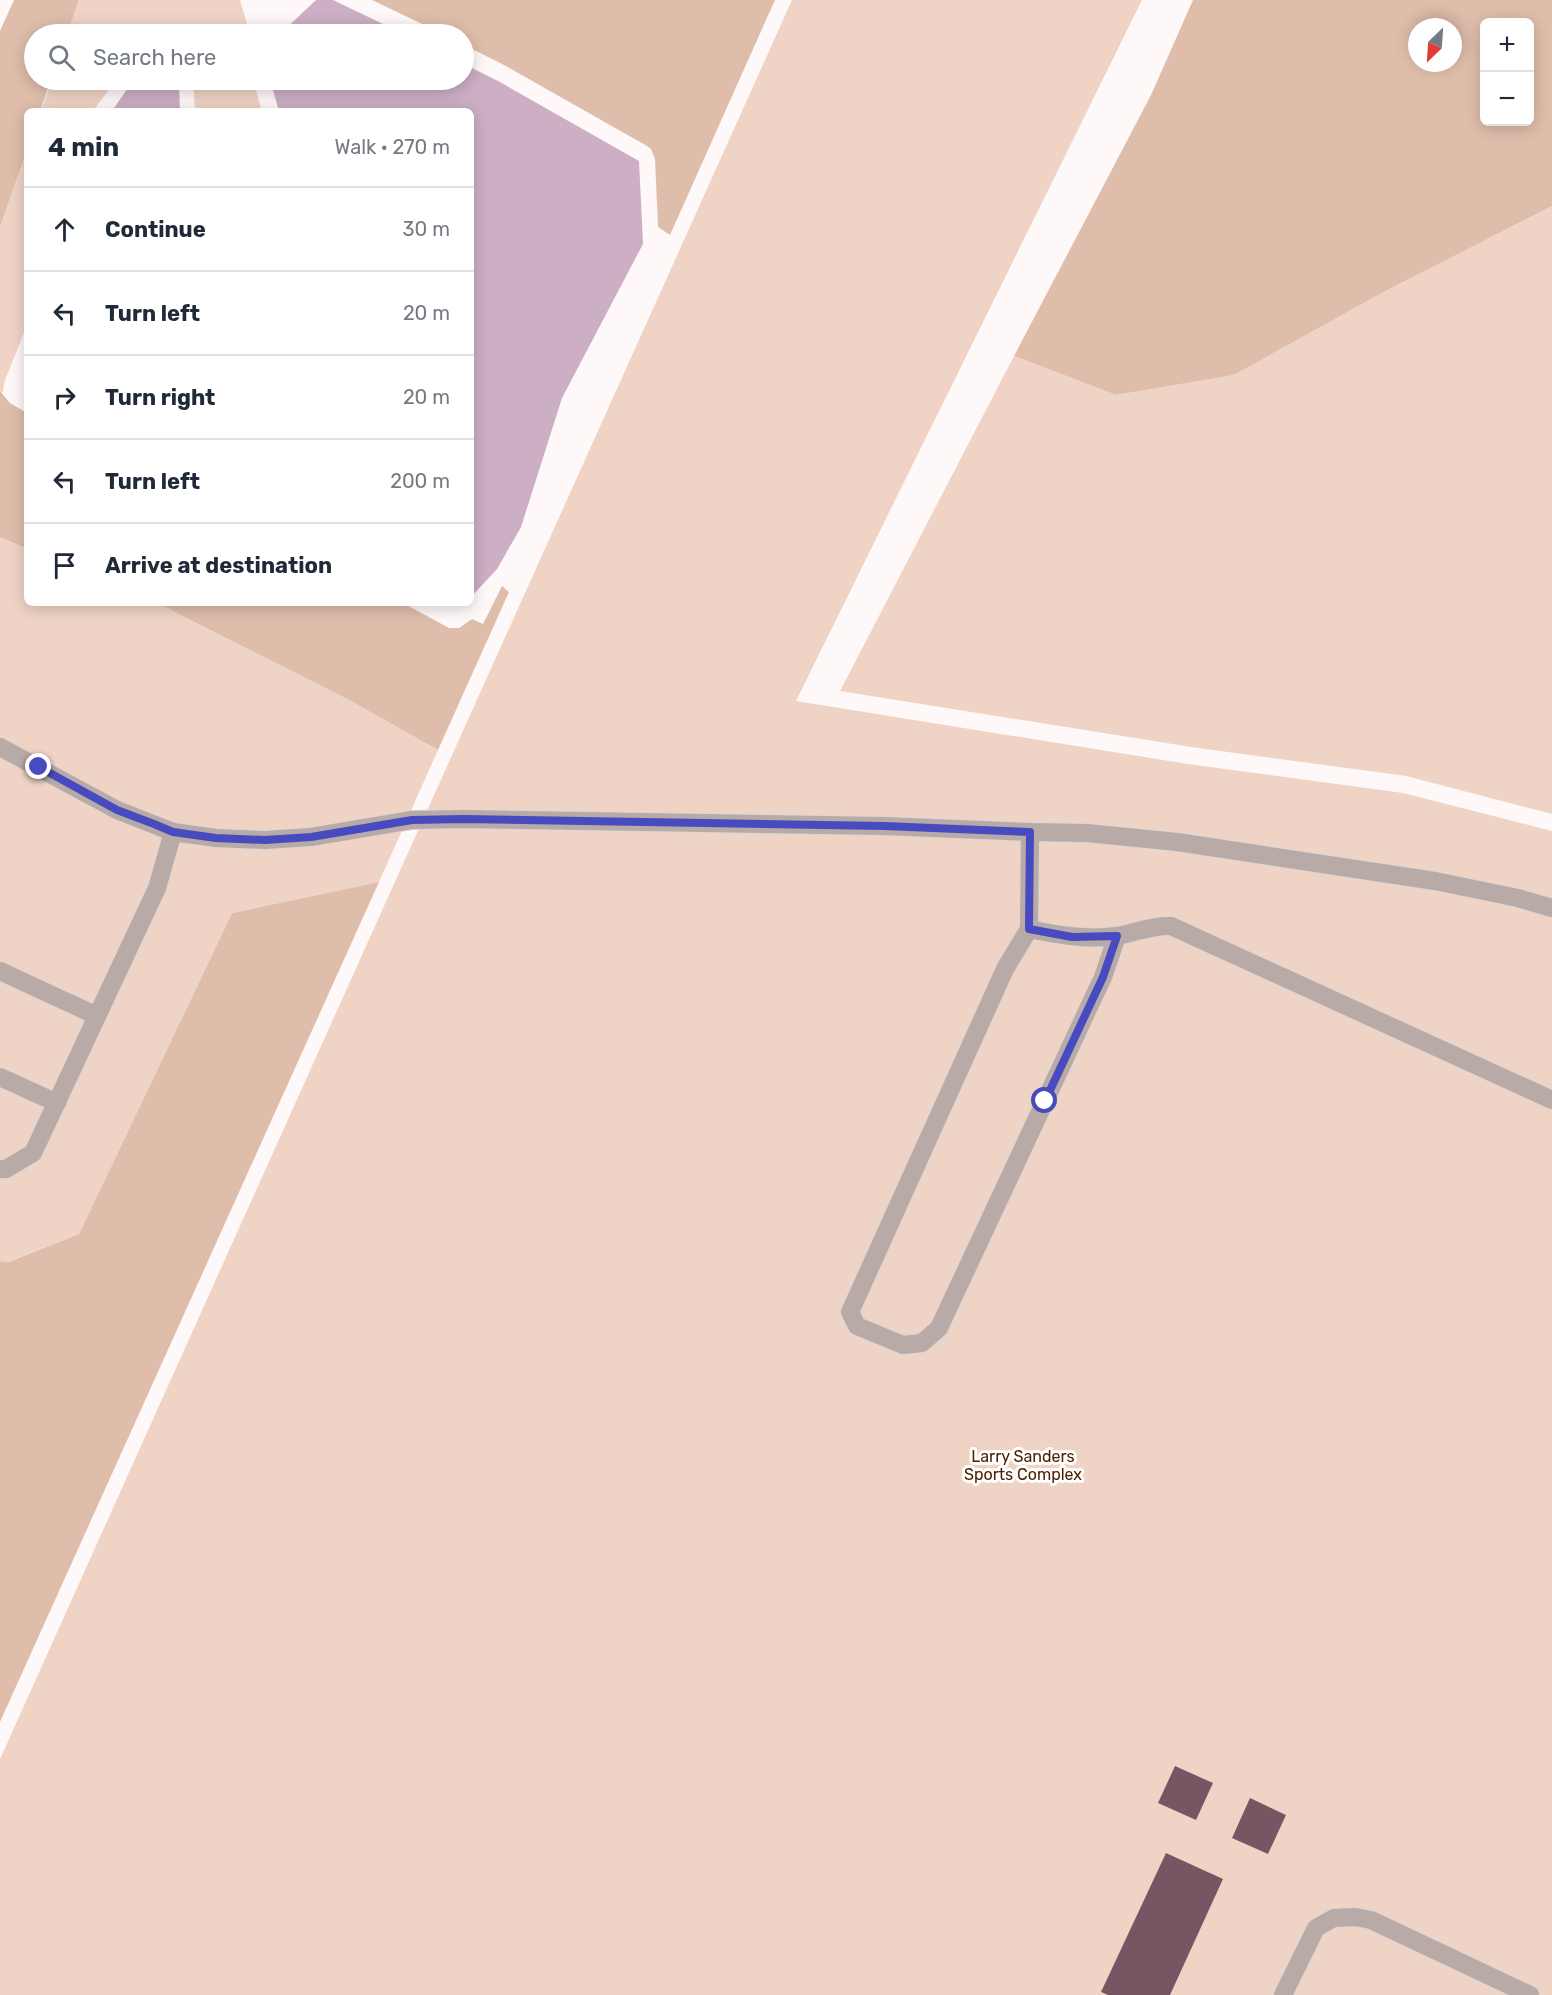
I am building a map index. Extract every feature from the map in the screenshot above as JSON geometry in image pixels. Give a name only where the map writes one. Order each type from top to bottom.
[{"type":"lane","points":[[0,747],[117,810],[173,832],[216,838],[265,840],[311,837],[412,820],[464,819],[1087,832],[1189,844],[1435,881],[1518,898],[1552,908]]},
{"type":"lane","points":[[0,1169],[6,1169],[33,1153],[157,888],[173,832]]},
{"type":"lane","points":[[1030,832],[1029,929],[1005,969],[850,1312],[857,1326],[903,1345],[922,1343],[939,1328],[1103,977],[1117,936]]},
{"type":"lane","points":[[1029,929],[1072,937],[1117,936],[1156,925],[1171,926],[1551,1096]]},
{"type":"lane","points":[[0,971],[97,1016]]},
{"type":"lane","points":[[0,1077],[57,1103]]},
{"type":"lane","points":[[1289,1993],[1316,1928],[1334,1918],[1355,1917],[1371,1920],[1530,1995]]},
{"type":"green space","points":[[79,0],[240,0],[247,24],[71,24]]},
{"type":"green space","name":"Larry Sanders Sports Complex","points":[[792,0],[1142,0],[796,701],[1188,764],[1403,793],[1552,831],[1552,1995],[0,1995],[0,1759]]},
{"type":"green space","points":[[48,90],[109,90],[95,108],[42,108]]},
{"type":"green space","points":[[194,90],[256,90],[261,108],[195,108]]},
{"type":"green space","points":[[24,159],[24,333],[4,383],[3,392],[0,391],[0,227]]},
{"type":"green space","points":[[1552,206],[1552,814],[1406,776],[1191,747],[840,691],[1014,356],[1116,395],[1234,375],[1380,294]]},
{"type":"green space","points":[[0,537],[24,548],[24,606],[163,606],[349,700],[438,750],[379,882],[232,913],[79,1234],[7,1262],[0,1261]]},
{"type":"shaded area","points":[[14,0],[79,0],[71,24],[24,24],[24,90],[47,90],[41,108],[24,108],[24,159],[0,227],[0,31]]},
{"type":"shaded area","points":[[316,0],[333,0],[383,24],[291,24]]},
{"type":"shaded area","points":[[372,0],[775,0],[670,235],[658,227],[655,159],[651,149],[474,50],[474,24],[422,24]]},
{"type":"shaded area","points":[[1193,0],[1552,0],[1552,206],[1380,294],[1234,375],[1116,395],[1014,356],[1151,95]]},
{"type":"shaded area","points":[[474,69],[639,161],[643,244],[562,398],[521,527],[497,569],[474,594],[474,108],[278,108],[273,90],[474,90]]},
{"type":"shaded area","points":[[126,90],[179,90],[180,108],[114,108]]},
{"type":"shaded area","points":[[0,391],[10,403],[24,411],[24,548],[0,537]]},
{"type":"shaded area","points":[[502,586],[509,592],[438,750],[349,700],[163,606],[409,606],[449,628],[459,628],[472,619],[483,624]]},
{"type":"shaded area","points":[[379,882],[0,1722],[0,1261],[8,1262],[79,1234],[232,913]]},
{"type":"building","points":[[1175,1766],[1213,1783],[1196,1820],[1158,1803]]},
{"type":"building","points":[[1250,1798],[1286,1815],[1268,1854],[1232,1838]]},
{"type":"building","points":[[1166,1853],[1223,1879],[1170,1995],[1108,1995],[1101,1992]]},
{"type":"route","points":[[39,767],[117,810],[173,832],[216,838],[265,840],[311,837],[412,820],[464,819],[884,826],[1030,832],[1029,929],[1072,937],[1117,936],[1103,977],[1045,1101]]}]
